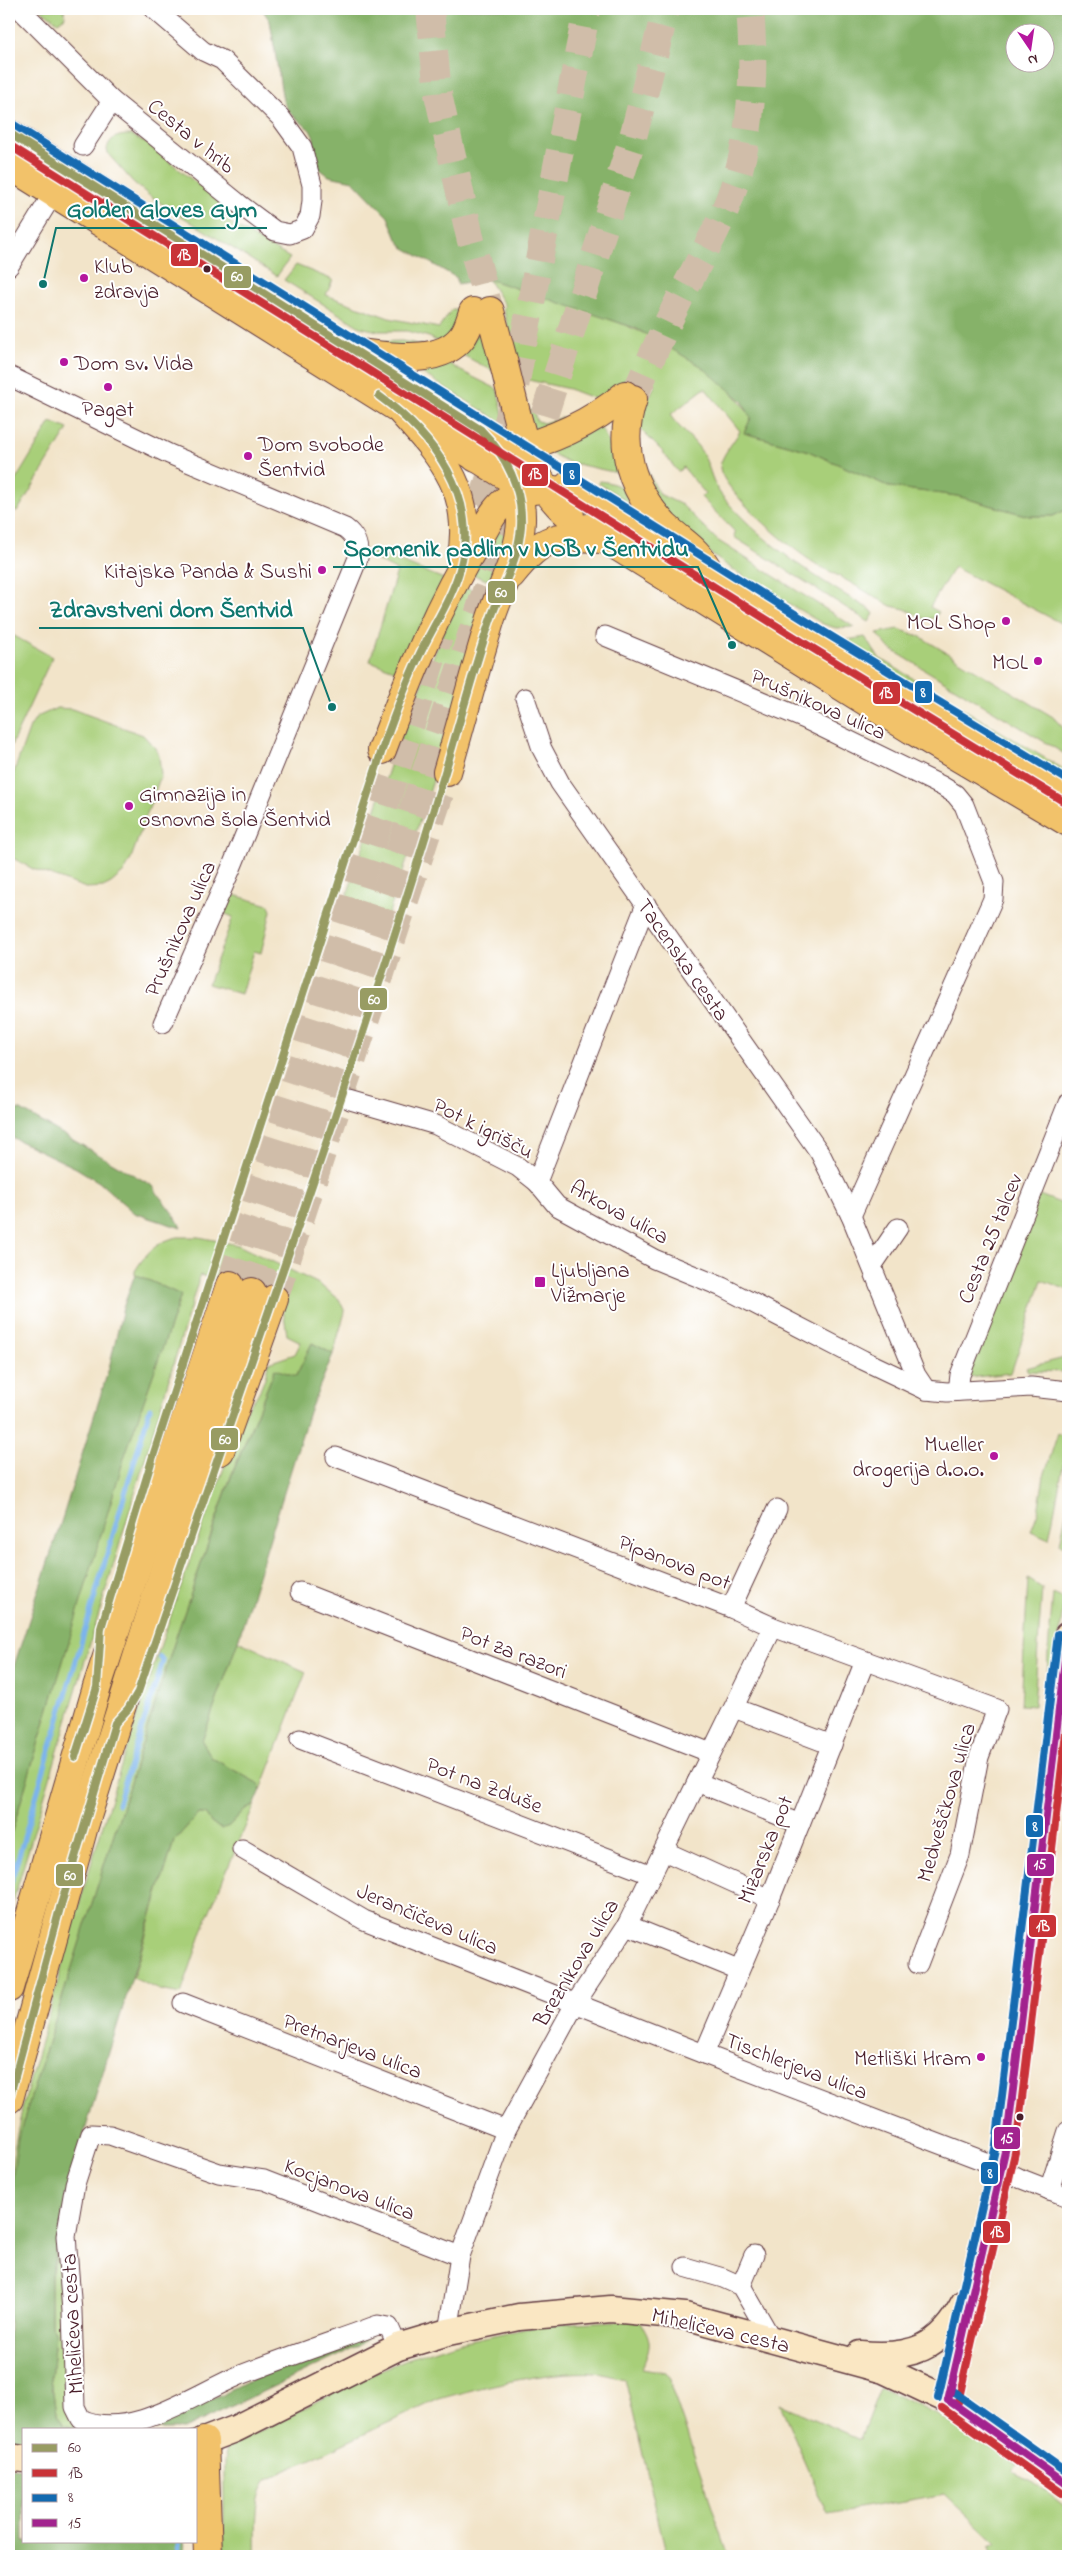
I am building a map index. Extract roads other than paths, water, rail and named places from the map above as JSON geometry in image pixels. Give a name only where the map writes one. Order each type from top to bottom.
[{"type":"main road","points":[[9,133],[61,182],[398,408],[517,469],[590,498],[911,699],[1068,792]]},
{"type":"main road","points":[[9,165],[61,182],[359,353],[481,430],[517,469],[570,516],[912,730],[1068,822]]},
{"type":"main road","points":[[359,353],[394,356],[437,354],[455,344],[476,317],[503,360],[514,405],[521,513],[520,533],[500,593],[447,772]]},
{"type":"main road","points":[[382,750],[417,660],[457,576],[495,511],[505,501],[517,469],[558,436],[626,401],[626,452],[633,477],[644,499],[666,526],[692,546],[710,573]]},
{"type":"main road","points":[[398,408],[439,454],[454,479],[460,496],[466,528],[457,576]]},
{"type":"main road","points":[[500,593],[532,551],[551,540],[573,536],[608,540]]},
{"type":"main road","points":[[9,1988],[96,1687],[242,1288],[197,1516],[138,1692],[128,1709],[115,1723],[60,1908],[9,2099]]},
{"type":"main road","points":[[200,2443],[208,2556]]},
{"type":"main road","points":[[191,2542],[194,2556]]},
{"type":"street","name":"Cesta v hrib","points":[[20,9],[112,101],[276,231],[290,234],[303,229],[310,216],[312,185],[302,147],[280,118],[222,60],[203,51],[154,9]]},
{"type":"street","points":[[83,146],[112,101]]},
{"type":"street","points":[[9,266],[61,182]]},
{"type":"street","name":"Prušnikova ulica","points":[[9,376],[169,454],[344,528],[356,539],[358,547],[358,558],[230,871],[163,1023]]},
{"type":"street","name":"Prušnikova ulica","points":[[605,636],[805,719],[955,794],[964,805],[996,890],[851,1216]]},
{"type":"street","name":"Tacenska cesta","points":[[525,698],[549,764],[800,1121],[833,1175],[916,1375],[926,1390]]},
{"type":"street","name":"Arkova ulica","points":[[646,904],[537,1182],[557,1206],[654,1259],[722,1287],[862,1360],[926,1390]]},
{"type":"street","name":"Pot k igrišču","points":[[350,1100],[436,1125],[518,1167],[537,1182]]},
{"type":"street","name":"Cesta 25 talcev","points":[[958,1391],[960,1375],[1068,1103]]},
{"type":"street","points":[[872,1266],[898,1228]]},
{"type":"street","points":[[926,1390],[958,1391],[1031,1387],[1068,1391]]},
{"type":"street","name":"Pipanova pot","points":[[336,1457],[731,1608],[773,1627],[997,1709]]},
{"type":"street","points":[[731,1608],[777,1509]]},
{"type":"street","name":"Pot za razori","points":[[300,1592],[711,1753]]},
{"type":"street","name":"Breznikova ulica","points":[[448,2332],[460,2256],[506,2130],[576,2004],[627,1925],[773,1627]]},
{"type":"street","points":[[1068,1635],[1002,2169],[948,2400],[1068,2485]]},
{"type":"street","name":"Mizarska pot","points":[[704,2054],[738,1970],[770,1899],[865,1661]]},
{"type":"street","points":[[734,1708],[832,1745]]},
{"type":"street","name":"Medveščkova ulica","points":[[918,1964],[960,1855],[979,1757],[997,1709]]},
{"type":"street","name":"Pot na Zduše","points":[[300,1739],[652,1874]]},
{"type":"street","points":[[697,1782],[800,1824]]},
{"type":"street","name":"Jerančičeva ulica","points":[[242,1849],[364,1920],[576,2004]]},
{"type":"street","points":[[664,1852],[770,1899]]},
{"type":"street","points":[[627,1925],[738,1970]]},
{"type":"street","name":"Pretnarjeva ulica","points":[[183,2003],[506,2130]]},
{"type":"street","name":"Tischlerjeva ulica","points":[[576,2004],[1002,2169],[1068,2197]]},
{"type":"street","points":[[1049,2190],[1068,2131]]},
{"type":"street","name":"Miheličeva cesta","points":[[219,2172],[110,2135],[91,2134],[75,2184],[66,2236],[72,2311],[75,2407],[80,2419],[104,2425],[126,2423],[157,2415],[236,2377],[378,2325],[388,2327],[398,2347]]},
{"type":"street","name":"Kocjanova ulica","points":[[219,2172],[264,2180],[460,2256]]},
{"type":"street","points":[[741,2286],[754,2255]]},
{"type":"street","points":[[685,2267],[724,2278],[741,2286],[771,2338]]},
{"type":"street","points":[[805,2348],[888,2356],[920,2350],[933,2343],[946,2332],[973,2287]]},
{"type":"street","name":"Miheličeva cesta","points":[[200,2443],[272,2411],[358,2365],[398,2347],[448,2332],[519,2317],[611,2309],[685,2316],[771,2338],[884,2370],[948,2400]]},
{"type":"street","points":[[9,2457],[22,2459]]},
{"type":"waterway","points":[[9,1889],[150,1408]]},
{"type":"waterway","points":[[118,1804],[163,1661],[160,1657]]},
{"type":"waterway","points":[[178,2542],[179,2556]]},
{"type":"tunnel","points":[[430,9],[438,94],[470,237],[490,311]]},
{"type":"tunnel","points":[[468,546],[509,418],[587,9]]},
{"type":"tunnel","points":[[252,1292],[536,441],[633,137],[666,9]]},
{"type":"tunnel","points":[[633,399],[670,318],[717,227],[734,186],[749,121],[752,76],[750,9]]},
{"type":"tunnel","points":[[230,1285],[439,637]]},
{"type":"tunnel","points":[[274,1299],[447,772]]},
{"type":"place","name":"Klub zdravja","points":[[84,278]]},
{"type":"place","name":"Golden Gloves Gym","points":[[43,284]]},
{"type":"place","name":"Dom sv. Vida","points":[[64,362]]},
{"type":"place","name":"Pagat","points":[[108,387]]},
{"type":"place","name":"Dom svobode Šentvid","points":[[248,456]]},
{"type":"place","name":"Kitajska Panda & Sushi","points":[[322,570]]},
{"type":"place","name":"MOL Shop","points":[[1006,621]]},
{"type":"place","name":"Spomenik padlim v NOB v Šentvidu","points":[[732,645]]},
{"type":"place","name":"MOL","points":[[1038,661]]},
{"type":"place","name":"Zdravstveni dom Šentvid","points":[[332,707]]},
{"type":"place","name":"Gimnazija in osnovna šola Šentvid","points":[[129,806]]},
{"type":"place","name":"Ljubljana Vižmarje","points":[[540,1282]]},
{"type":"place","name":"Mueller drogerija d.o.o.","points":[[994,1456]]},
{"type":"place","name":"Metliški Hram","points":[[981,2057]]}]
